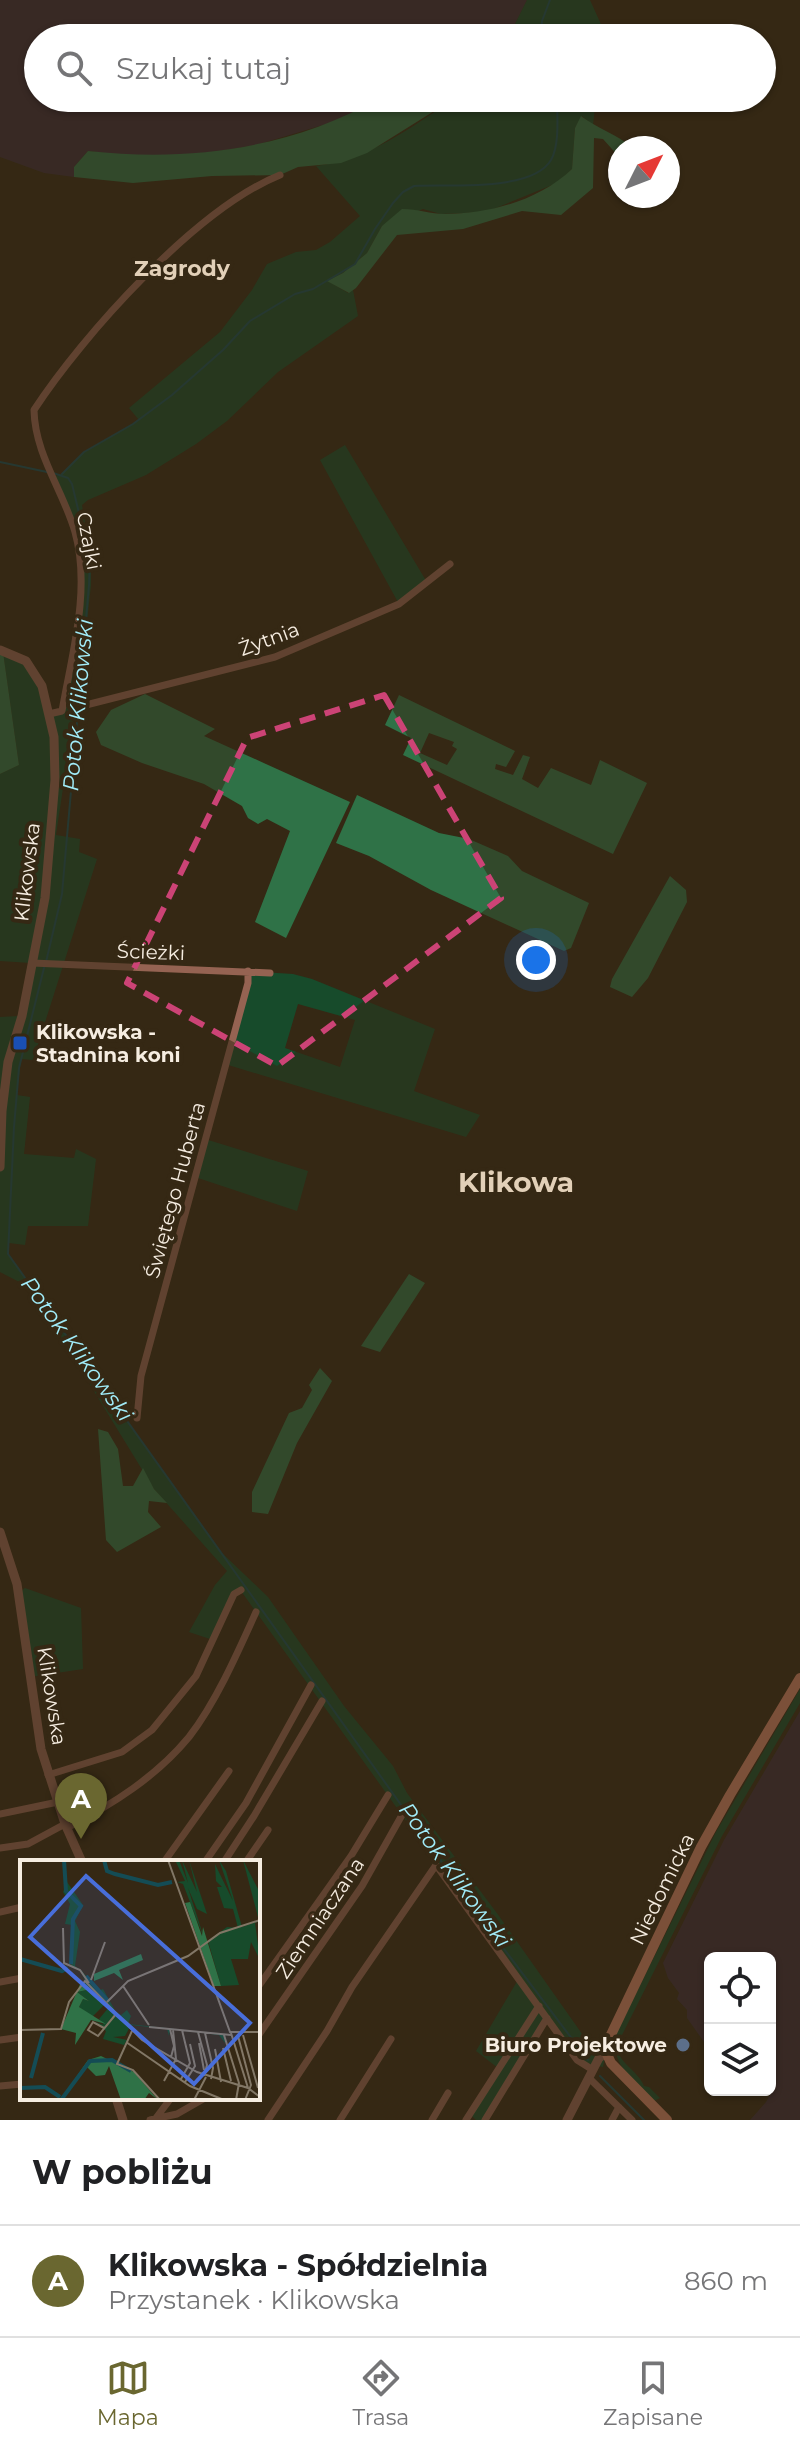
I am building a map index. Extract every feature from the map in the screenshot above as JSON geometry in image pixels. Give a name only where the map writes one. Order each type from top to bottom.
[{"type":"main road","name":"Niedomicka","points":[[606,2052],[607,2043],[701,1847],[800,1678]]},
{"type":"main road","points":[[606,2052],[616,2069],[667,2120]]},
{"type":"street","name":"Czajki","points":[[49,714],[62,711],[82,566],[68,510],[50,477],[37,440],[34,410],[62,369],[133,290],[186,238],[263,182],[280,175]]},
{"type":"street","name":"Żytnia","points":[[82,706],[275,657],[399,604],[450,564]]},
{"type":"street","name":"Klikowska","points":[[0,650],[26,661],[36,672],[42,686],[54,737],[55,780],[37,962],[8,1062],[1,1111],[0,1167]]},
{"type":"street","name":"Ścieżki","points":[[37,962],[270,973]]},
{"type":"street","name":"Świętego Huberta","points":[[137,1418],[141,1376],[248,983],[248,971]]},
{"type":"street","name":"Klikowska","points":[[0,1532],[17,1584],[41,1749],[66,1826],[81,1860]]},
{"type":"street","points":[[48,1775],[122,1752],[152,1730],[192,1682],[234,1594],[241,1590]]},
{"type":"street","points":[[0,1848],[28,1844],[112,1805],[153,1774],[192,1734],[256,1612]]},
{"type":"street","points":[[206,1860],[246,1803],[311,1685]]},
{"type":"street","points":[[225,1860],[322,1701]]},
{"type":"street","points":[[165,1860],[229,1771]]},
{"type":"street","name":"Ziemniaczana","points":[[260,1984],[351,1856],[388,1795]]},
{"type":"street","points":[[0,1814],[58,1802]]},
{"type":"street","name":"Ziemniaczana","points":[[260,2033],[362,1886],[402,1815]]},
{"type":"street","points":[[247,1860],[268,1830]]},
{"type":"street","points":[[268,2120],[352,1987],[436,1865],[577,2060],[632,2120]]},
{"type":"street","points":[[0,1912],[20,1907]]},
{"type":"street","points":[[0,1982],[20,1978]]},
{"type":"street","points":[[466,2120],[539,2006]]},
{"type":"street","points":[[485,2120],[547,2018]]},
{"type":"street","points":[[0,2040],[20,2037]]},
{"type":"street","points":[[340,2120],[391,2039]]},
{"type":"street","name":"Niedomicka","points":[[567,2120],[606,2052]]},
{"type":"street","points":[[0,2086],[20,2084]]},
{"type":"street","points":[[432,2120],[448,2093]]},
{"type":"street","points":[[117,2100],[123,2120]]},
{"type":"street","points":[[153,2119],[169,2100]]},
{"type":"street","points":[[153,2119],[177,2114],[202,2100]]},
{"type":"street","points":[[612,2120],[619,2107]]},
{"type":"highlighted area","points":[[384,695],[501,898],[277,1066],[127,983],[247,738]]},
{"type":"shaded area","points":[[0,0],[527,0],[515,24],[24,24],[24,112],[355,112],[343,119],[256,145],[196,155],[130,156],[88,151],[74,167],[74,177],[44,173],[0,157]]},
{"type":"shaded area","points":[[800,1711],[800,2120],[750,2120],[769,2096],[776,2096],[776,1952],[704,1952],[704,2042],[687,2018],[687,2010],[677,1999],[679,1993],[668,1978],[663,1963],[724,1840]]},
{"type":"green space","points":[[527,0],[590,0],[601,24],[515,24]]},
{"type":"green space","points":[[352,112],[433,112],[367,153],[341,163],[298,167],[280,175],[212,176],[133,183],[74,177],[74,167],[88,151],[164,155],[238,148],[311,129]]},
{"type":"green space","points":[[434,112],[594,112],[593,125],[582,116],[575,128],[572,169],[557,183],[486,212],[441,214],[423,209],[382,226],[367,253],[328,281],[348,293],[353,290],[358,316],[278,372],[227,421],[196,444],[146,475],[82,505],[91,559],[91,585],[56,835],[80,839],[79,852],[97,859],[33,1060],[21,1059],[17,1095],[30,1097],[24,1154],[74,1158],[76,1149],[96,1159],[88,1226],[28,1226],[25,1245],[9,1243],[8,1254],[222,1553],[268,1597],[344,1706],[393,1766],[407,1793],[599,2058],[606,2052],[603,2067],[582,2065],[548,2019],[485,2120],[476,2120],[470,2114],[498,2068],[476,2051],[519,1978],[241,1591],[234,1594],[213,1640],[189,1632],[215,1585],[227,1571],[154,1489],[54,1326],[25,1285],[0,1272],[0,1017],[19,1016],[31,963],[0,961],[0,774],[19,765],[3,652],[36,672],[49,714],[62,710],[81,579],[75,534],[53,477],[61,474],[84,452],[139,420],[129,408],[220,332],[252,290],[267,264],[296,252],[316,250],[360,216],[316,166],[354,157],[406,131]]},
{"type":"green space","points":[[581,116],[615,136],[608,136],[608,145],[603,139],[594,138],[593,188],[561,215],[522,211],[463,229],[397,235],[349,293],[327,281],[343,273],[367,253],[382,226],[402,209],[445,214],[479,211],[513,203],[545,189],[572,169],[575,128]]},
{"type":"green space","points":[[345,445],[428,584],[399,604],[320,460]]},
{"type":"green space","points":[[0,652],[3,652],[19,765],[0,774]]},
{"type":"green space","points":[[145,694],[215,729],[204,736],[350,802],[286,938],[255,922],[290,831],[267,819],[258,824],[248,818],[242,806],[204,784],[101,745],[96,732],[111,710]]},
{"type":"green space","points":[[399,695],[515,751],[506,767],[496,764],[495,769],[513,775],[523,755],[530,757],[522,779],[538,788],[551,768],[591,785],[600,760],[647,783],[613,854],[403,755],[411,738],[385,725]],"holes":[[[429,733],[454,742],[452,746],[457,749],[447,765],[420,753]]]},
{"type":"green space","points":[[357,795],[439,833],[469,839],[508,856],[522,871],[589,903],[571,948],[564,951],[336,843]]},
{"type":"green space","points":[[670,876],[686,890],[687,902],[648,978],[632,997],[610,987],[612,979]]},
{"type":"green space","points":[[248,971],[293,974],[435,1029],[414,1091],[480,1115],[466,1137],[225,1064]],"holes":[[[298,1004],[355,1020],[340,1067],[285,1048]]]},
{"type":"green space","points":[[205,1139],[308,1171],[297,1211],[195,1177]]},
{"type":"green space","points":[[409,1274],[425,1283],[380,1352],[361,1346]]},
{"type":"green space","points":[[320,1368],[332,1381],[297,1443],[268,1514],[252,1512],[252,1492],[289,1413],[302,1408],[312,1390],[309,1385]]},
{"type":"green space","points":[[98,1429],[108,1432],[118,1449],[123,1486],[133,1486],[143,1468],[154,1489],[167,1503],[149,1501],[148,1512],[161,1527],[117,1552],[106,1540]]},
{"type":"green space","points":[[25,1588],[81,1608],[83,1669],[30,1677],[18,1593]]},
{"type":"green space","points":[[800,1689],[800,1703],[722,1836],[617,2045],[624,2062],[644,2086],[660,2098],[654,2101],[631,2079],[619,2062],[615,2043],[617,2032],[716,1832]]},
{"type":"waterway","points":[[542,24],[550,0]]},
{"type":"waterway","points":[[62,474],[84,452],[133,424],[172,395],[223,350],[250,321],[355,264],[375,229],[403,192],[414,186],[509,182],[541,170],[551,160],[556,146],[557,112]]},
{"type":"waterway","name":"Potok Klikowski","points":[[0,462],[47,472]]},
{"type":"waterway","name":"Potok Klikowski","points":[[46,962],[62,894],[90,559],[72,484],[68,478],[53,473]]},
{"type":"waterway","name":"Potok Klikowski","points":[[44,968],[19,1068],[8,1254],[501,1945],[588,2060]]},
{"type":"waterway","name":"Potok Klikowski","points":[[600,2076],[644,2120]]},
{"type":"place","name":"Klikowska - Stadnina koni","points":[[20,1043]]},
{"type":"place","name":"Klikowska - Spółdzielnia","points":[[81,1839]]},
{"type":"place","name":"Biuro Projektowe","points":[[683,2045]]},
{"type":"district","name":"Zagrody","points":[[182,268]]},
{"type":"district","name":"Klikowa","points":[[516,1182]]}]
